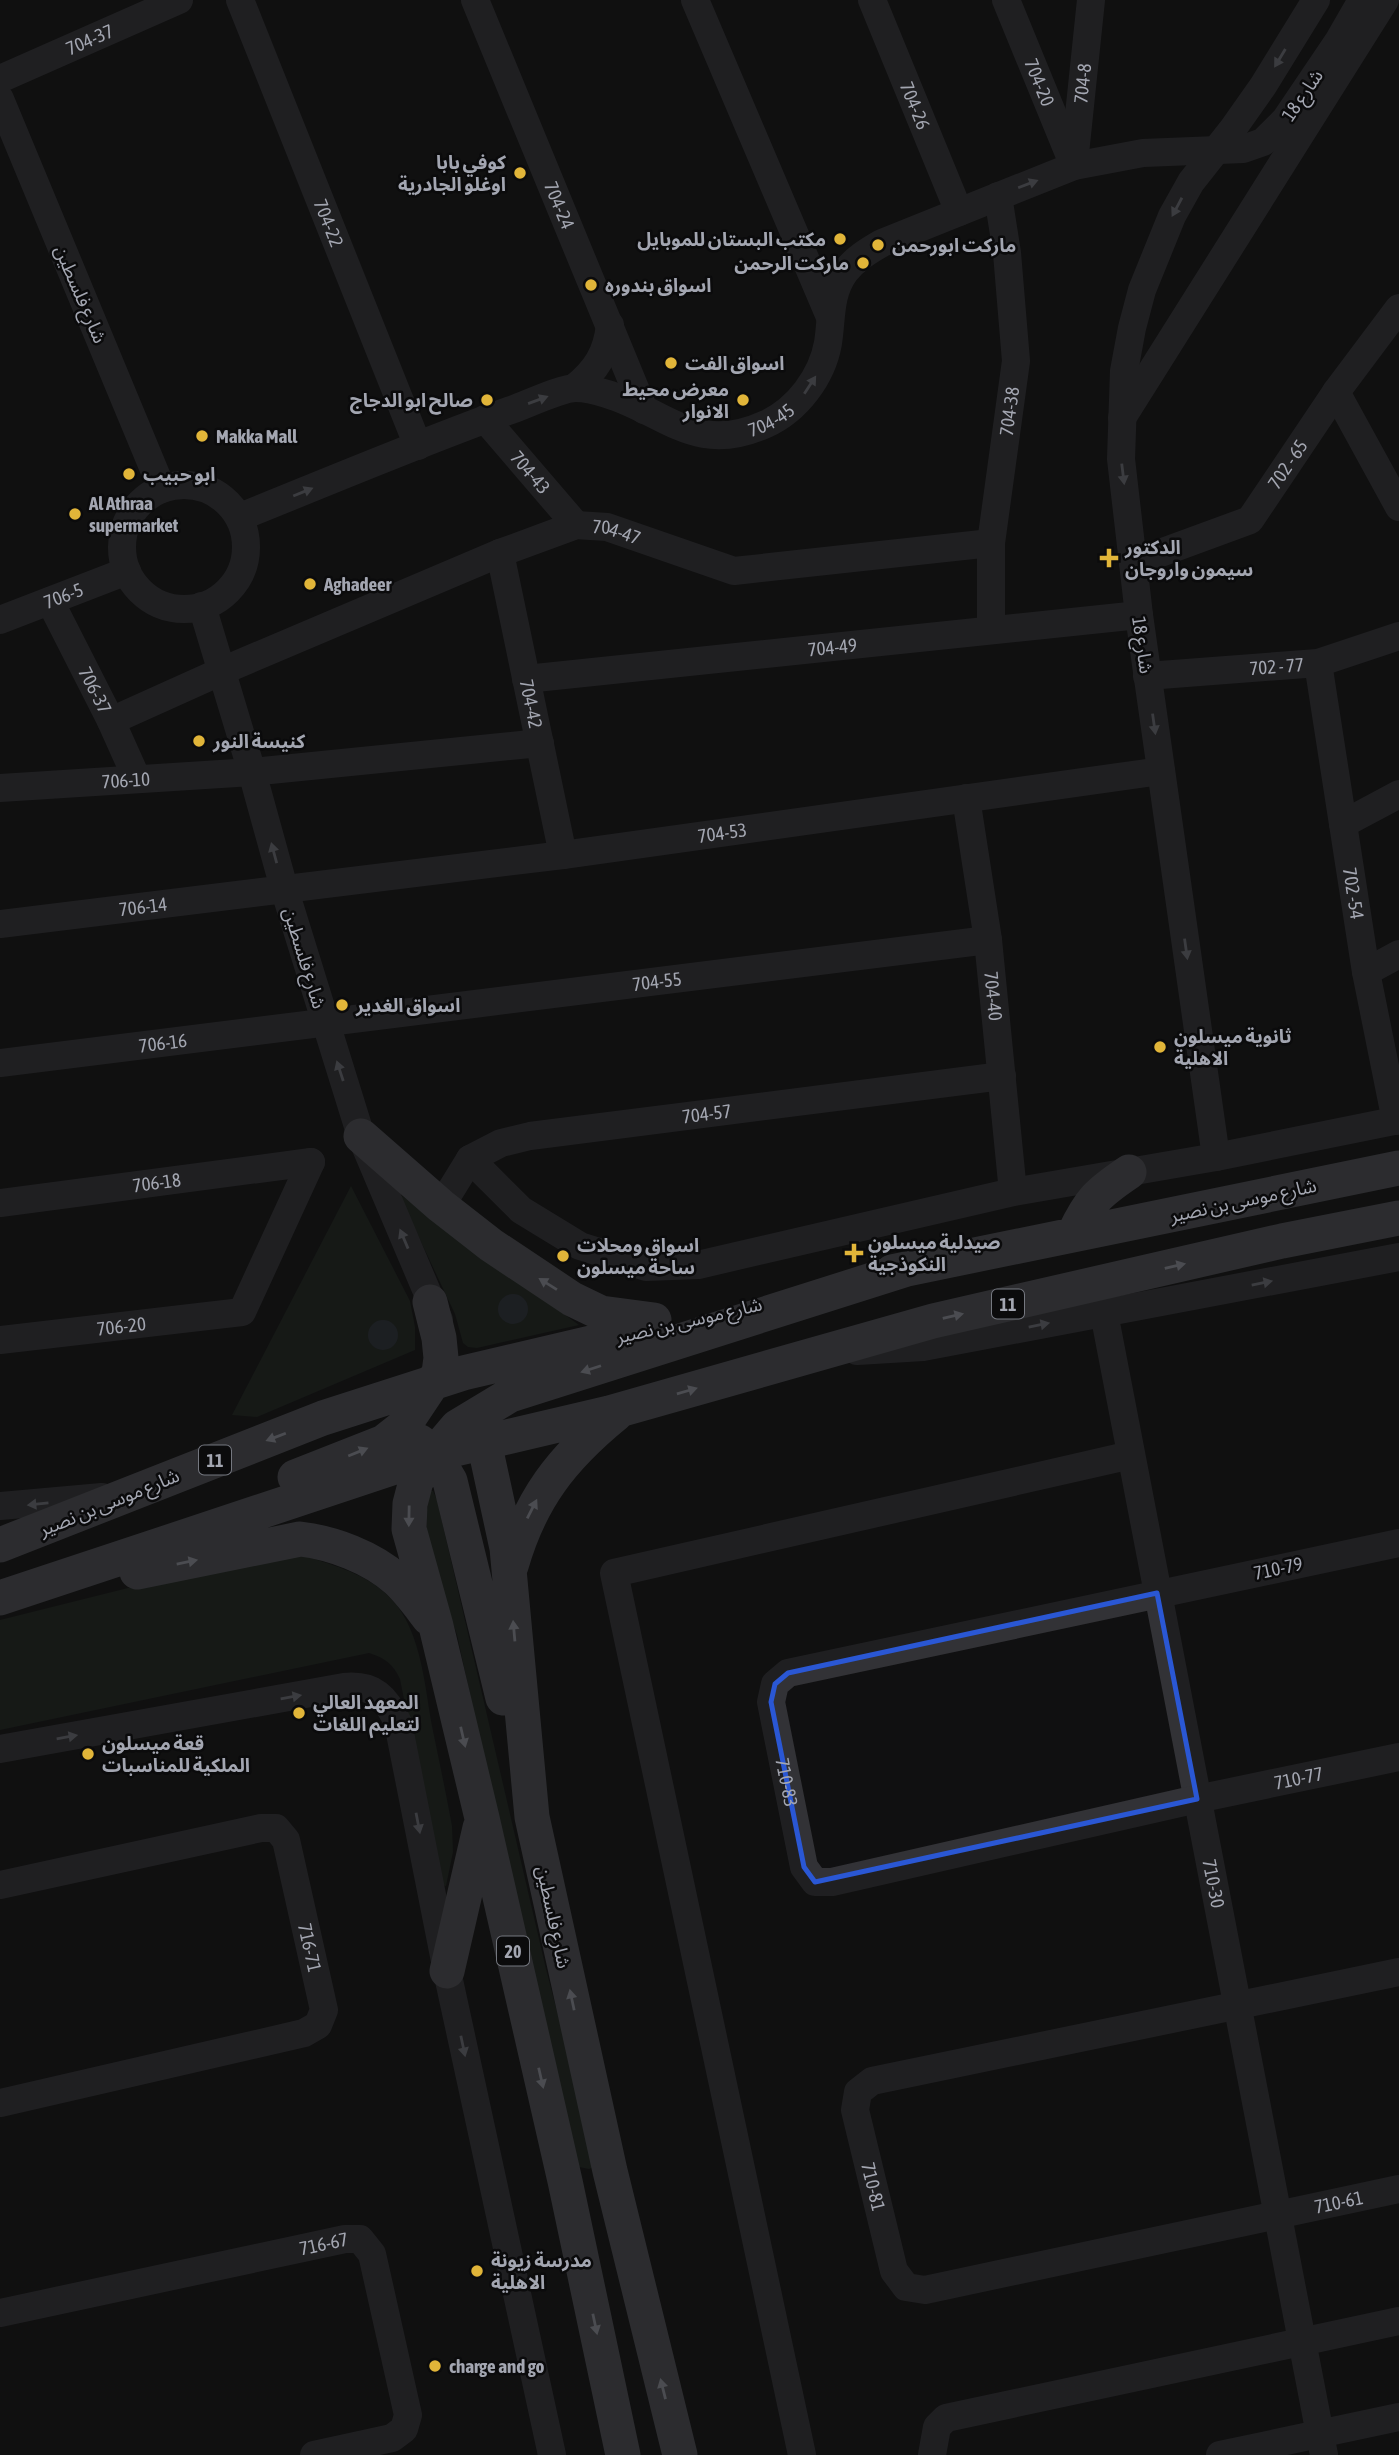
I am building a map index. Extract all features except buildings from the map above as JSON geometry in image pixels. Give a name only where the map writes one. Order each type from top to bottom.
[{"type":"main road","points":[[361,1136],[441,1206],[491,1245],[572,1299],[601,1313],[682,1322]]},
{"type":"main road","name":"شارع موسى بن نصير","points":[[0,1545],[323,1418],[448,1378],[913,1267],[1399,1168]]},
{"type":"main road","points":[[1074,1234],[1099,1192],[1129,1172]]},
{"type":"main road","name":"11","points":[[480,1429],[621,1410],[933,1321],[1399,1217]]},
{"type":"main road","points":[[0,1598],[434,1454],[480,1429],[510,1395],[913,1267]]},
{"type":"main road","points":[[0,1598],[384,1442],[403,1427],[448,1378],[439,1373],[441,1358],[430,1302]]},
{"type":"main road","name":"شارع فلسطين","points":[[448,1378],[480,1429],[506,1548],[532,1817],[610,2171],[680,2455]]},
{"type":"main road","points":[[509,1573],[519,1535],[538,1497],[586,1439],[621,1410]]},
{"type":"main road","points":[[323,1418],[364,1418],[403,1427],[434,1454],[450,1481],[532,1817]]},
{"type":"main road","name":"20","points":[[434,1454],[416,1481],[410,1504],[409,1529],[436,1626],[482,1818],[565,2181],[623,2455]]},
{"type":"main road","points":[[0,1598],[300,1539],[330,1545],[379,1567],[397,1580],[436,1626]]},
{"type":"main road","points":[[447,1971],[482,1818]]},
{"type":"main road","points":[[565,2181],[610,2171]]},
{"type":"street","name":"704-37","points":[[0,79],[179,0]]},
{"type":"street","name":"704-22","points":[[240,0],[418,446]]},
{"type":"street","name":"704-24","points":[[475,0],[645,410]]},
{"type":"street","points":[[695,0],[830,317]]},
{"type":"street","name":"704-26","points":[[872,0],[959,212]]},
{"type":"street","name":"704-20","points":[[1006,0],[1074,166]]},
{"type":"street","name":"704-8","points":[[1074,166],[1091,0]]},
{"type":"street","name":"شارع 18","points":[[1216,1157],[1139,615],[1121,459],[1124,371],[1142,290],[1172,216],[1191,182],[1249,108],[1316,0]]},
{"type":"street","name":"شارع 18","points":[[1214,150],[1243,149],[1258,145],[1276,131],[1339,40],[1362,0]]},
{"type":"street","points":[[1121,421],[1385,0]]},
{"type":"street","name":"شارع فلسطين","points":[[0,99],[163,489]]},
{"type":"street","name":"704-45","points":[[240,517],[485,419],[574,388],[598,391],[620,398],[666,423],[690,432],[716,435],[743,432],[767,424],[789,410],[807,391],[820,368],[828,343],[834,294],[845,273],[862,255],[882,243],[1074,166],[1143,153],[1214,150]]},
{"type":"street","name":"704-38","points":[[991,629],[992,543],[1016,361],[1007,253],[998,196]]},
{"type":"street","name":"702 - 65","points":[[1133,563],[1250,520],[1336,392],[1399,308]]},
{"type":"street","points":[[574,388],[596,368],[606,348],[610,326]]},
{"type":"street","points":[[1336,392],[1399,507]]},
{"type":"street","name":"704-43","points":[[485,419],[576,525]]},
{"type":"street","points":[[184,484],[201,486],[229,503],[240,517],[247,540],[245,564],[234,586],[216,602],[193,609],[173,609],[153,601],[138,589],[127,571],[122,554],[122,537],[128,520],[138,505],[151,494],[184,484]]},
{"type":"street","name":"704-47","points":[[111,721],[500,553],[576,525],[607,527],[734,571],[992,543]]},
{"type":"street","name":"704-42","points":[[500,553],[564,855]]},
{"type":"street","name":"706-5","points":[[0,620],[127,571]]},
{"type":"street","name":"706-37","points":[[50,601],[111,721],[137,779]]},
{"type":"street","name":"شارع فلسطين","points":[[202,606],[284,888],[361,1136],[430,1302]]},
{"type":"street","name":"704-49","points":[[526,679],[1139,615]]},
{"type":"street","name":"702 - 77","points":[[1147,676],[1318,663],[1399,636]]},
{"type":"street","name":"702 -54","points":[[1318,663],[1366,972],[1397,1120]]},
{"type":"street","name":"706-10","points":[[0,788],[252,772],[540,743]]},
{"type":"street","name":"704-53","points":[[284,888],[564,855],[1161,771]]},
{"type":"street","points":[[1343,824],[1399,793]]},
{"type":"street","name":"704-40","points":[[966,798],[988,940],[1013,1192]]},
{"type":"street","name":"706-14","points":[[0,924],[284,888]]},
{"type":"street","name":"704-55","points":[[325,1023],[988,940]]},
{"type":"street","points":[[1366,972],[1399,954]]},
{"type":"street","name":"706-16","points":[[0,1063],[325,1023]]},
{"type":"street","name":"704-57","points":[[470,1159],[501,1143],[530,1136],[1002,1076]]},
{"type":"street","points":[[441,1206],[470,1159],[521,1210],[580,1246],[646,1267],[698,1265],[1013,1192],[1216,1157],[1397,1120]]},
{"type":"street","name":"706-18","points":[[0,1203],[311,1162],[242,1312]]},
{"type":"street","points":[[826,1351],[881,1352],[923,1347],[1399,1257]]},
{"type":"street","name":"706-20","points":[[0,1340],[242,1312]]},
{"type":"street","name":"710-30","points":[[1104,1313],[1322,2444]]},
{"type":"street","points":[[802,2455],[614,1573],[1131,1455]]},
{"type":"street","points":[[0,1506],[125,1495]]},
{"type":"street","name":"710-79","points":[[1157,1593],[1399,1543]]},
{"type":"street","name":"710-83","points":[[1157,1593],[788,1673],[775,1684],[771,1702],[804,1867],[815,1882],[832,1882],[1197,1799]]},
{"type":"street","points":[[0,1749],[344,1687],[371,1689],[389,1702],[398,1723],[447,1971],[552,2455]]},
{"type":"street","name":"710-77","points":[[1197,1799],[1399,1757]]},
{"type":"street","name":"716-71","points":[[0,1885],[261,1828],[276,1828],[286,1840],[324,2010],[318,2025],[304,2033],[0,2103]]},
{"type":"street","points":[[1237,2006],[1399,1972]]},
{"type":"street","name":"710-81","points":[[1237,2006],[872,2081],[858,2092],[855,2110],[894,2271],[906,2287],[925,2290],[1278,2215]]},
{"type":"street","name":"710-61","points":[[1278,2215],[1399,2189]]},
{"type":"street","name":"716-67","points":[[0,2313],[345,2239],[360,2239],[372,2254],[408,2415],[404,2430],[393,2438],[314,2455]]},
{"type":"street","points":[[932,2455],[937,2427],[946,2418],[1399,2321]]},
{"type":"street","points":[[1220,2455],[1322,2444],[1399,2417]]},
{"type":"highlighted area","points":[[1157,1593],[1197,1799],[815,1882],[804,1867],[771,1702],[775,1684],[788,1673]]},
{"type":"shaded area","points":[[351,1186],[410,1301],[415,1327],[415,1350],[257,1417],[232,1415]]},
{"type":"shaded area","points":[[398,1193],[579,1325],[477,1348],[468,1347],[463,1343],[455,1314]]},
{"type":"shaded area","points":[[513,1294],[519,1295],[527,1303],[527,1315],[519,1323],[513,1324],[507,1323],[499,1315],[498,1309],[499,1303],[507,1295]]},
{"type":"shaded area","points":[[383,1320],[389,1321],[397,1329],[397,1341],[389,1349],[383,1350],[377,1349],[369,1341],[368,1335],[369,1329],[377,1321]]},
{"type":"shaded area","points":[[430,1491],[433,1491],[437,1500],[546,1969],[597,2166],[589,2169],[579,2167],[561,2110],[457,1635],[427,1546]]},
{"type":"shaded area","points":[[301,1555],[345,1569],[375,1585],[396,1605],[406,1620],[419,1654],[452,1826],[453,1852],[446,1886],[442,1885],[439,1876],[400,1679],[384,1659],[375,1655],[369,1653],[0,1730],[0,1620],[208,1568]]},
{"type":"place","name":"كوفي بابا اوغلو الجادرية","points":[[520,173]]},
{"type":"place","name":"مكتب البستان للموبايل","points":[[840,239]]},
{"type":"place","name":"ماركت ابورحمن","points":[[878,245]]},
{"type":"place","name":"ماركت الرحمن","points":[[863,263]]},
{"type":"place","name":"اسواق بندوره","points":[[591,285]]},
{"type":"place","name":"اسواق الفت","points":[[671,363]]},
{"type":"place","name":"صالح ابو الدجاج","points":[[487,400]]},
{"type":"place","name":"معرض محيط الانوار","points":[[743,400]]},
{"type":"place","name":"Makka Mall","points":[[202,436]]},
{"type":"place","name":"ابو حبيب","points":[[129,474]]},
{"type":"place","name":"Al Athraa supermarket","points":[[75,514]]},
{"type":"place","name":"الدكتور سيمون واروجان","points":[[1109,558]]},
{"type":"place","name":"Aghadeer","points":[[310,584]]},
{"type":"place","name":"كنيسة النور","points":[[199,741]]},
{"type":"place","name":"اسواق الغدير","points":[[342,1005]]},
{"type":"place","name":"ثانوية ميسلون الاهلية","points":[[1160,1047]]},
{"type":"place","name":"صيدلية ميسلون النكوذجية","points":[[854,1253]]},
{"type":"place","name":"اسواق ومحلات ساحة ميسلون","points":[[563,1256]]},
{"type":"place","name":"المعهد العالي لتعليم اللغات","points":[[299,1713]]},
{"type":"place","name":"قعة ميسلون الملكية للمناسبات","points":[[88,1754]]},
{"type":"place","name":"مدرسة زيونة الاهلية","points":[[477,2271]]},
{"type":"place","name":"charge and go","points":[[435,2366]]}]
